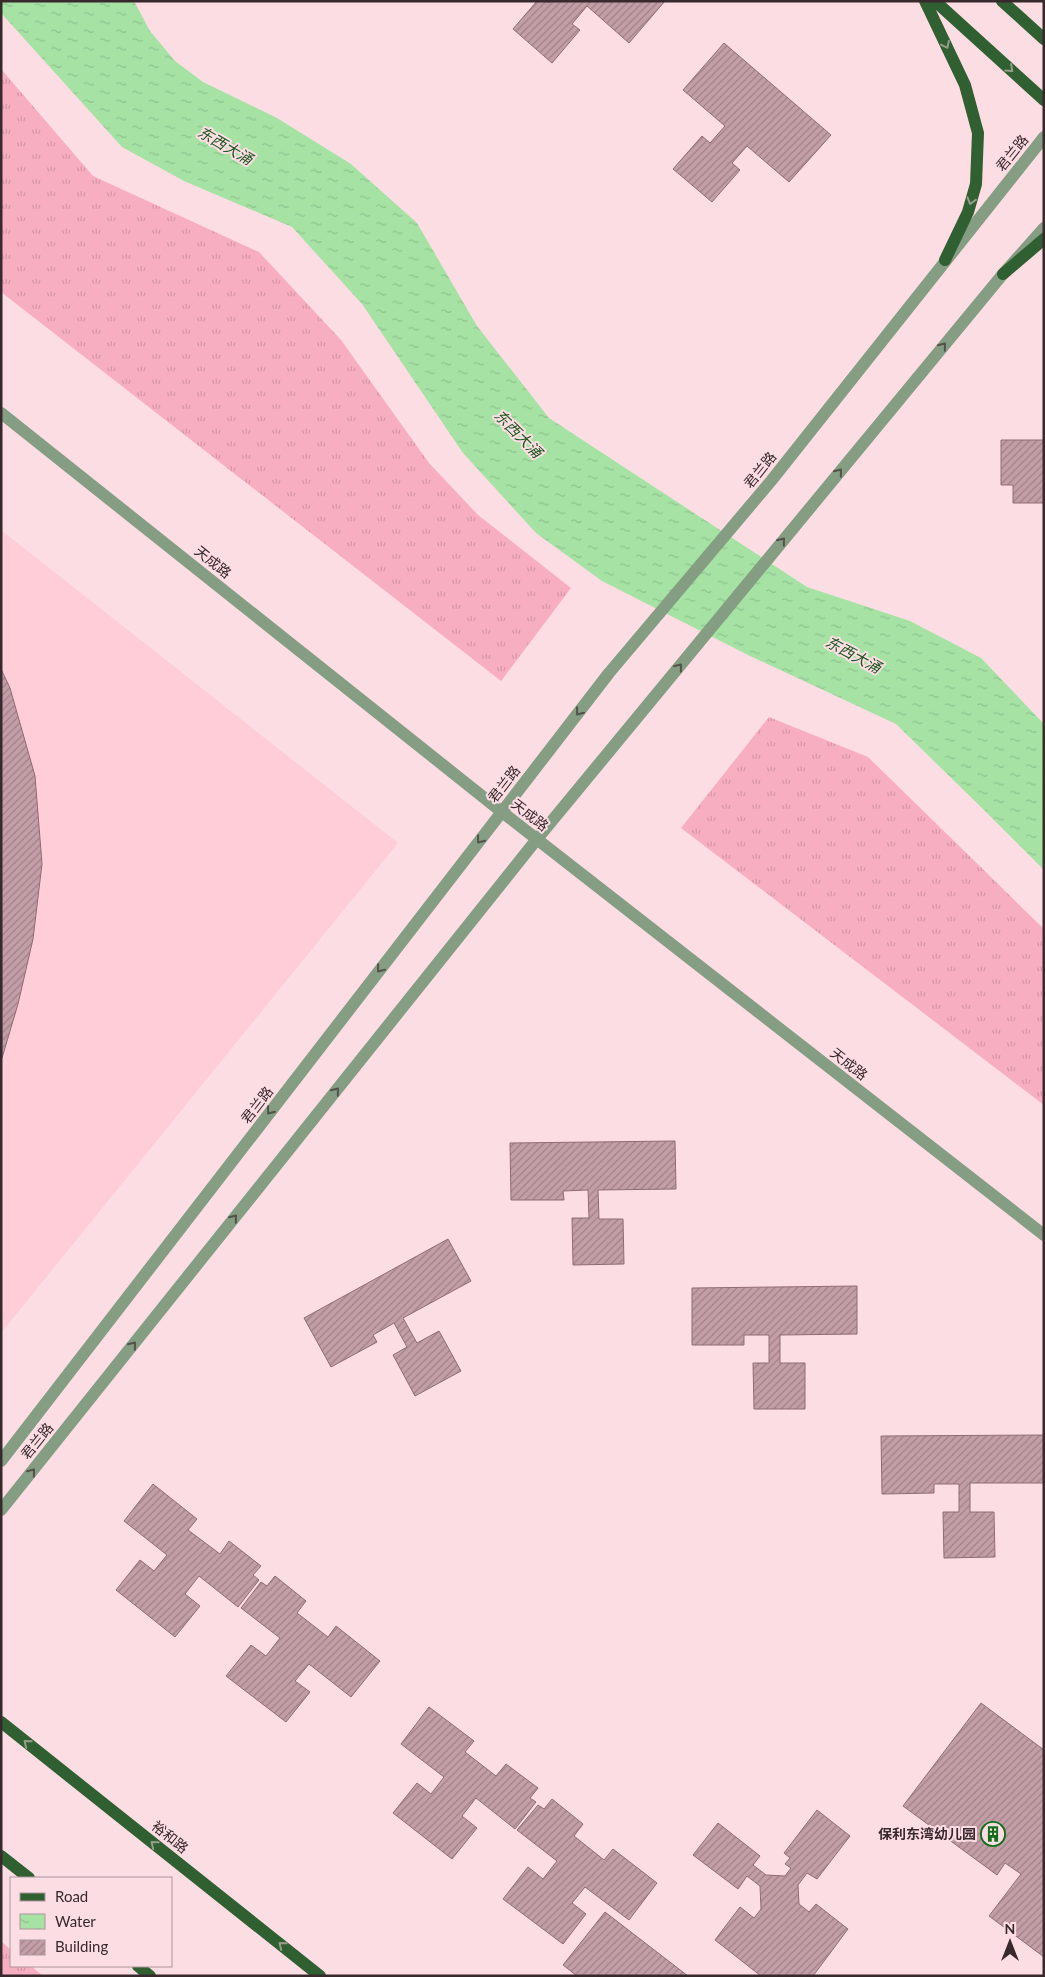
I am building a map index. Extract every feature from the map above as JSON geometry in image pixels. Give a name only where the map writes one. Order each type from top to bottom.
[{"type":"main road","points":[[925,1],[965,86],[978,133],[976,184],[968,212],[945,260]]},
{"type":"main road","points":[[935,1],[1044,100]]},
{"type":"main road","points":[[1002,1],[1044,39]]},
{"type":"main road","points":[[1003,274],[1044,239]]},
{"type":"main road","name":"裕和路","points":[[1,1722],[320,1976]]},
{"type":"main road","points":[[1,1856],[28,1877]]},
{"type":"main road","points":[[139,1967],[150,1976]]},
{"type":"street","name":"君兰路","points":[[1,1461],[609,673],[771,481],[1044,137]]},
{"type":"street","name":"君兰路","points":[[1,1510],[537,839],[1003,274],[1044,228]]},
{"type":"street","name":"天成路","points":[[1,413],[502,812],[1044,1235]]},
{"type":"shaded area","points":[[1,530],[398,843],[1,1333]]},
{"type":"green space","points":[[1,69],[93,176],[259,252],[341,340],[429,463],[478,515],[571,588],[501,681],[1,292]]},
{"type":"green space","points":[[769,717],[868,757],[1044,929],[1044,1105],[681,828]]},
{"type":"green space","points":[[1,1941],[10,1949],[10,1967],[32,1967],[43,1976],[1,1976]]},
{"type":"water","name":"东西大涌","points":[[1,1],[134,1],[150,31],[175,61],[203,82],[277,118],[351,164],[417,223],[477,326],[549,418],[807,587],[910,621],[981,658],[1044,724],[1044,870],[896,724],[750,656],[602,581],[536,533],[463,453],[362,304],[292,227],[184,181],[122,147],[1,13]]},
{"type":"building","points":[[537,1],[547,1],[549,3],[551,1],[665,1],[629,43],[587,6],[572,24],[580,30],[552,63],[513,29]]},
{"type":"building","points":[[724,43],[831,135],[789,182],[747,146],[732,163],[740,170],[712,202],[673,169],[702,136],[710,143],[725,126],[683,90]]},
{"type":"building","points":[[1001,440],[1044,440],[1044,503],[1013,503],[1013,485],[1001,485]]},
{"type":"building","points":[[1,669],[10,688],[35,776],[42,864],[33,939],[18,1004],[2,1058]]},
{"type":"building","points":[[675,1141],[676,1189],[598,1190],[599,1219],[623,1219],[624,1264],[573,1265],[572,1218],[589,1218],[588,1190],[563,1191],[564,1200],[511,1200],[510,1143]]},
{"type":"building","points":[[448,1239],[471,1281],[403,1318],[417,1343],[439,1331],[461,1371],[415,1396],[393,1355],[407,1347],[394,1323],[373,1335],[377,1342],[331,1367],[304,1318]]},
{"type":"building","points":[[857,1286],[857,1334],[780,1335],[780,1363],[805,1363],[805,1409],[754,1409],[753,1363],[769,1363],[769,1335],[744,1335],[744,1345],[692,1345],[692,1288]]},
{"type":"building","points":[[1044,1435],[1044,1483],[970,1483],[970,1512],[994,1512],[995,1557],[944,1558],[943,1512],[959,1512],[959,1484],[934,1484],[934,1493],[882,1494],[881,1436]]},
{"type":"building","points":[[153,1484],[197,1519],[188,1530],[220,1554],[229,1541],[261,1566],[253,1575],[259,1580],[238,1607],[199,1576],[185,1594],[200,1606],[175,1637],[116,1590],[140,1560],[154,1571],[167,1555],[124,1521]]},
{"type":"building","points":[[275,1576],[306,1601],[297,1613],[328,1637],[336,1626],[380,1661],[351,1697],[309,1664],[295,1681],[310,1692],[286,1722],[226,1676],[251,1645],[266,1656],[280,1638],[241,1608],[261,1582],[267,1586]]},
{"type":"building","name":"保利东湾幼儿园","points":[[981,1703],[1044,1750],[1044,1957],[989,1916],[1021,1874],[1005,1863],[997,1875],[903,1806]]},
{"type":"building","points":[[429,1707],[474,1741],[465,1752],[496,1776],[506,1764],[538,1788],[530,1798],[536,1802],[515,1829],[476,1798],[462,1816],[477,1828],[452,1859],[393,1813],[417,1783],[431,1794],[444,1777],[401,1744]]},
{"type":"building","points":[[552,1799],[583,1824],[574,1836],[604,1860],[613,1849],[657,1883],[629,1920],[585,1887],[572,1903],[586,1914],[563,1944],[503,1899],[528,1867],[543,1879],[557,1861],[517,1830],[538,1805],[544,1809]]},
{"type":"building","points":[[817,1810],[850,1836],[817,1879],[807,1873],[798,1885],[799,1904],[809,1912],[816,1904],[848,1929],[813,1976],[761,1976],[715,1940],[740,1907],[754,1918],[761,1909],[760,1886],[747,1876],[738,1889],[693,1855],[718,1823],[760,1856],[753,1865],[766,1875],[785,1876],[791,1868],[785,1864],[790,1858],[784,1853]]},
{"type":"building","points":[[605,1912],[688,1976],[577,1976],[563,1965]]},
{"type":"place","name":"保利东湾幼儿园","points":[[993,1834]]}]
